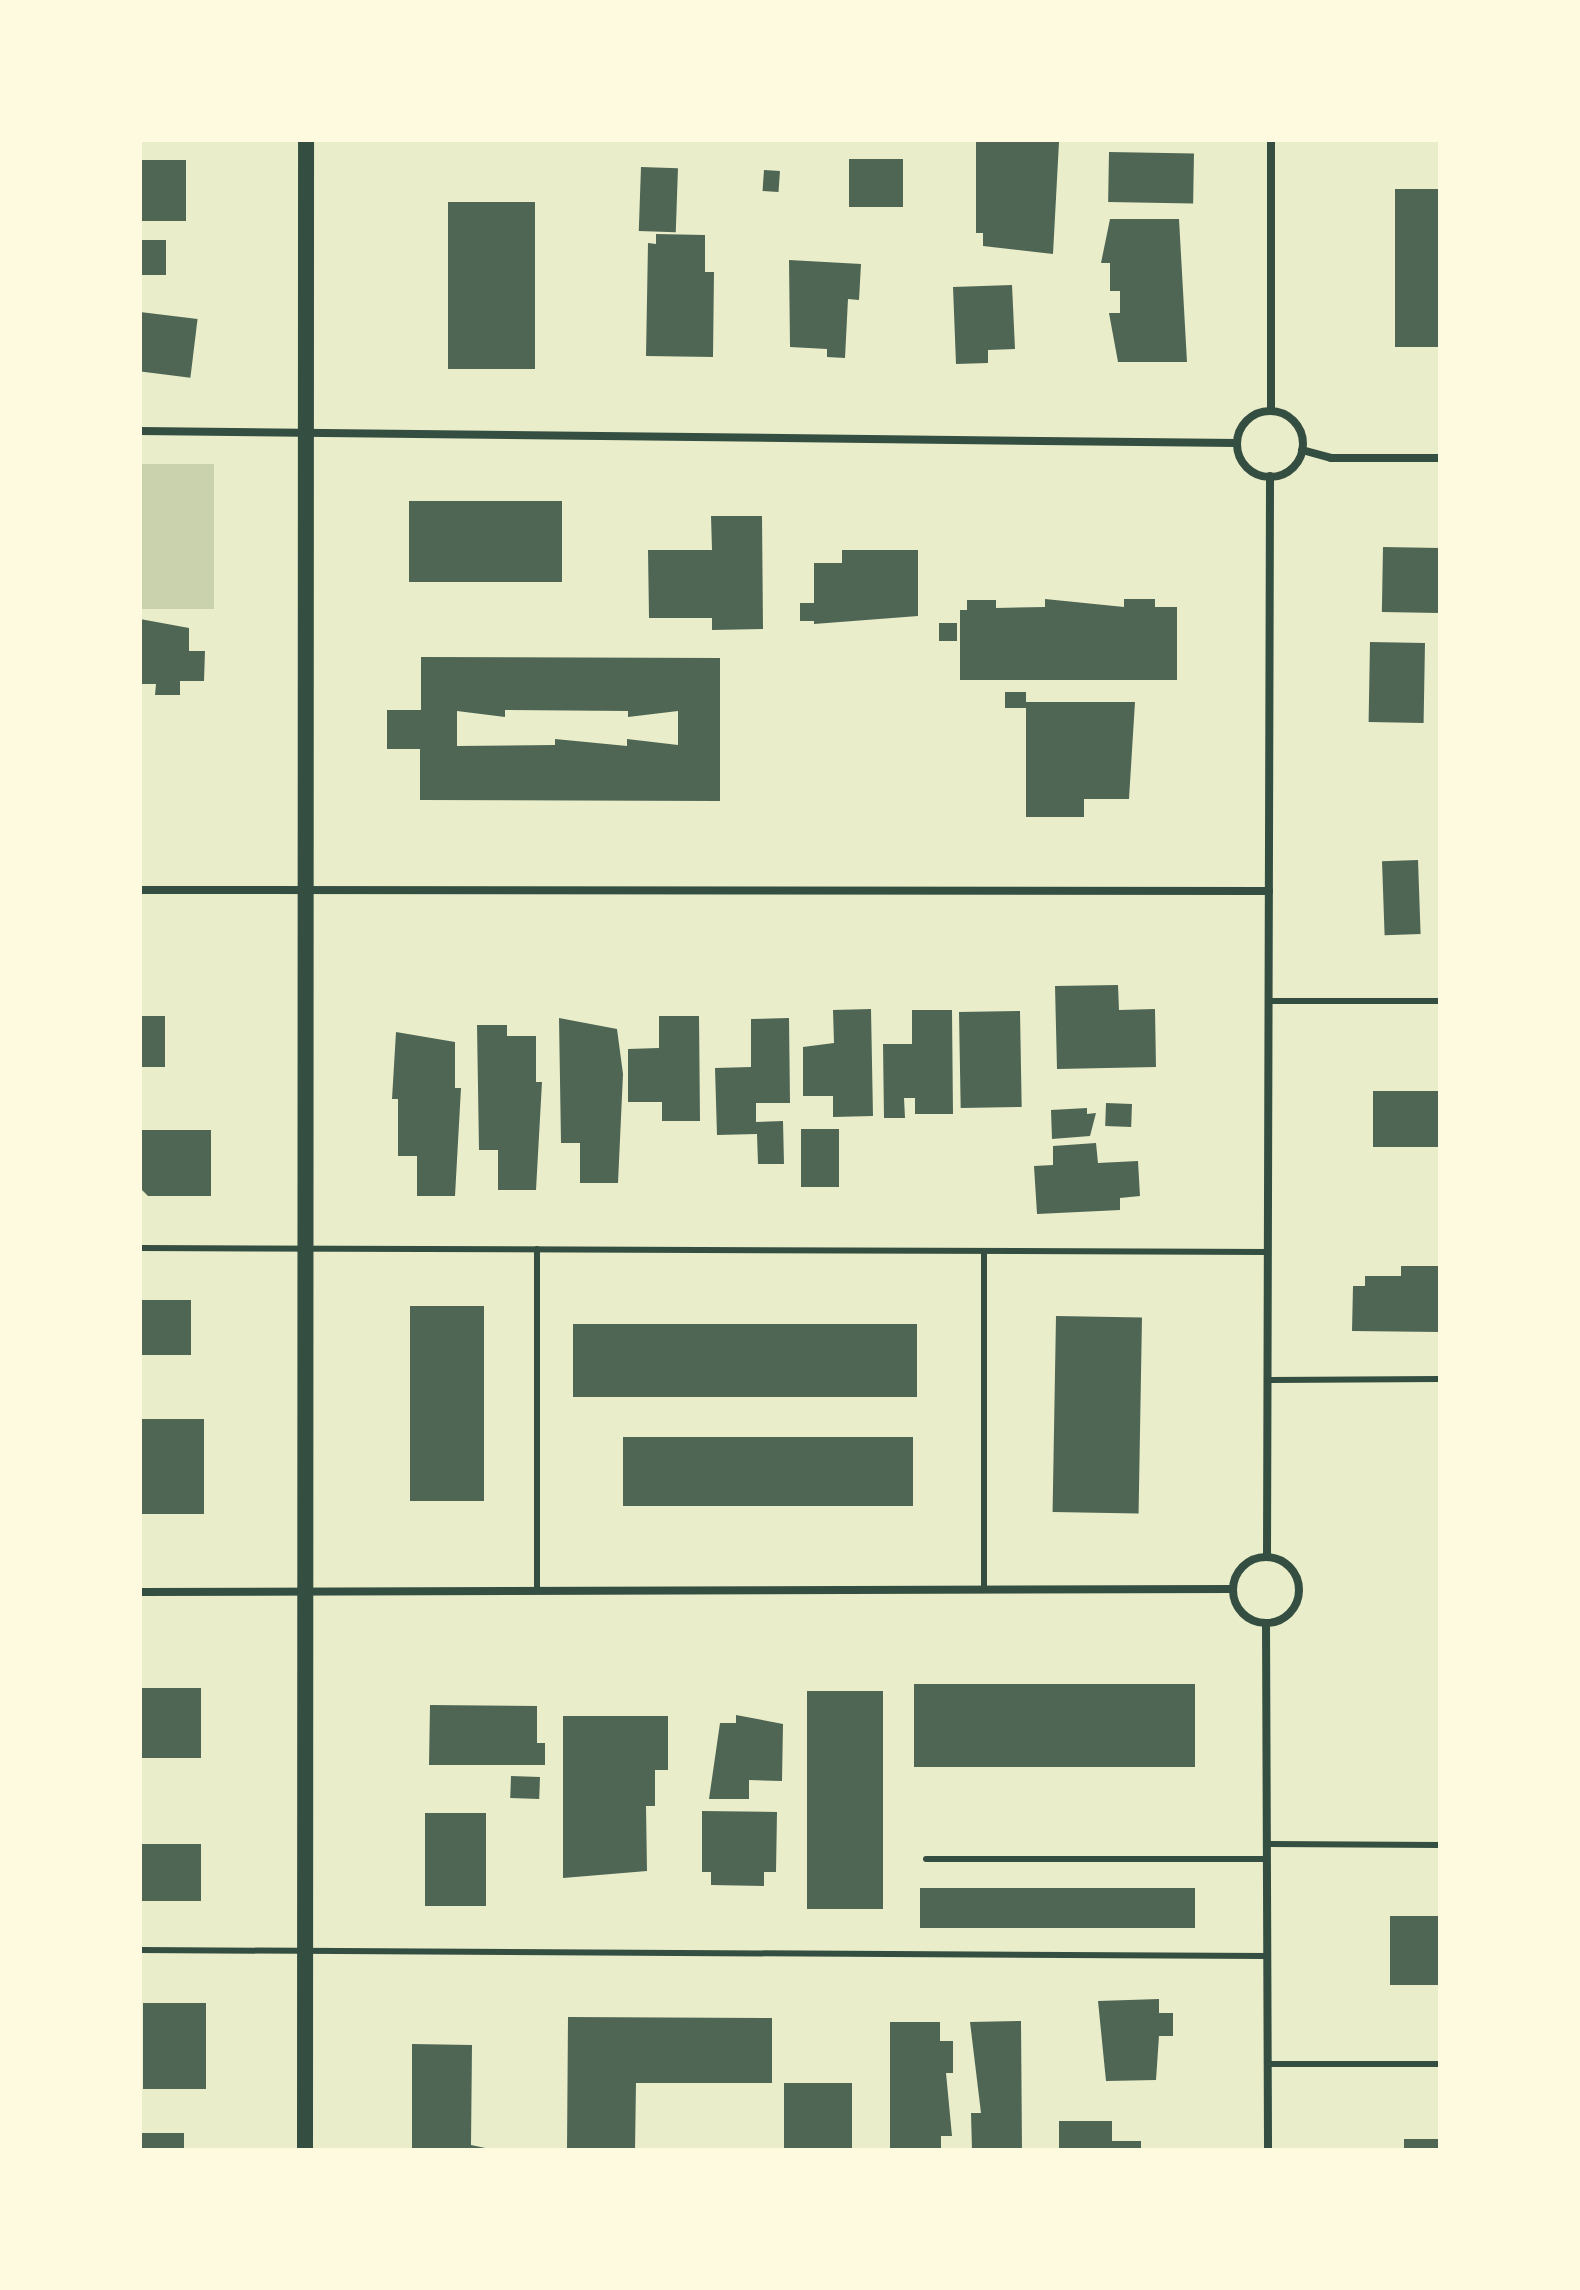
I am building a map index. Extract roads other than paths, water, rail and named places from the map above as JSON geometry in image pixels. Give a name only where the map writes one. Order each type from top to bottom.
[{"type":"main road","points":[[305,2150],[306,140]]},
{"type":"street","points":[[1271,140],[1271,411]]},
{"type":"street","points":[[1271,411],[1299,428],[1302,450],[1291,469],[1270,476],[1251,470],[1237,443],[1251,417],[1271,411]]},
{"type":"street","points":[[140,431],[1237,443]]},
{"type":"street","points":[[1302,450],[1331,458],[1440,458]]},
{"type":"street","points":[[1267,1557],[1270,476]]},
{"type":"street","points":[[140,890],[1269,891]]},
{"type":"street","points":[[1267,1557],[1295,1574],[1298,1596],[1287,1615],[1266,1623],[1239,1609],[1233,1589],[1247,1563],[1267,1557]]},
{"type":"street","points":[[140,1592],[1233,1589]]},
{"type":"street","points":[[1266,1623],[1268,2150]]},
{"type":"lane","points":[[1269,1001],[1440,1001]]},
{"type":"lane","points":[[140,1248],[1268,1252]]},
{"type":"lane","points":[[537,1249],[537,1591]]},
{"type":"lane","points":[[984,1251],[984,1590]]},
{"type":"lane","points":[[1267,1380],[1440,1379]]},
{"type":"lane","points":[[1267,1844],[1440,1845]]},
{"type":"lane","points":[[926,1859],[1267,1859]]},
{"type":"lane","points":[[140,1950],[1267,1956]]},
{"type":"lane","points":[[1267,2064],[1440,2064]]}]
